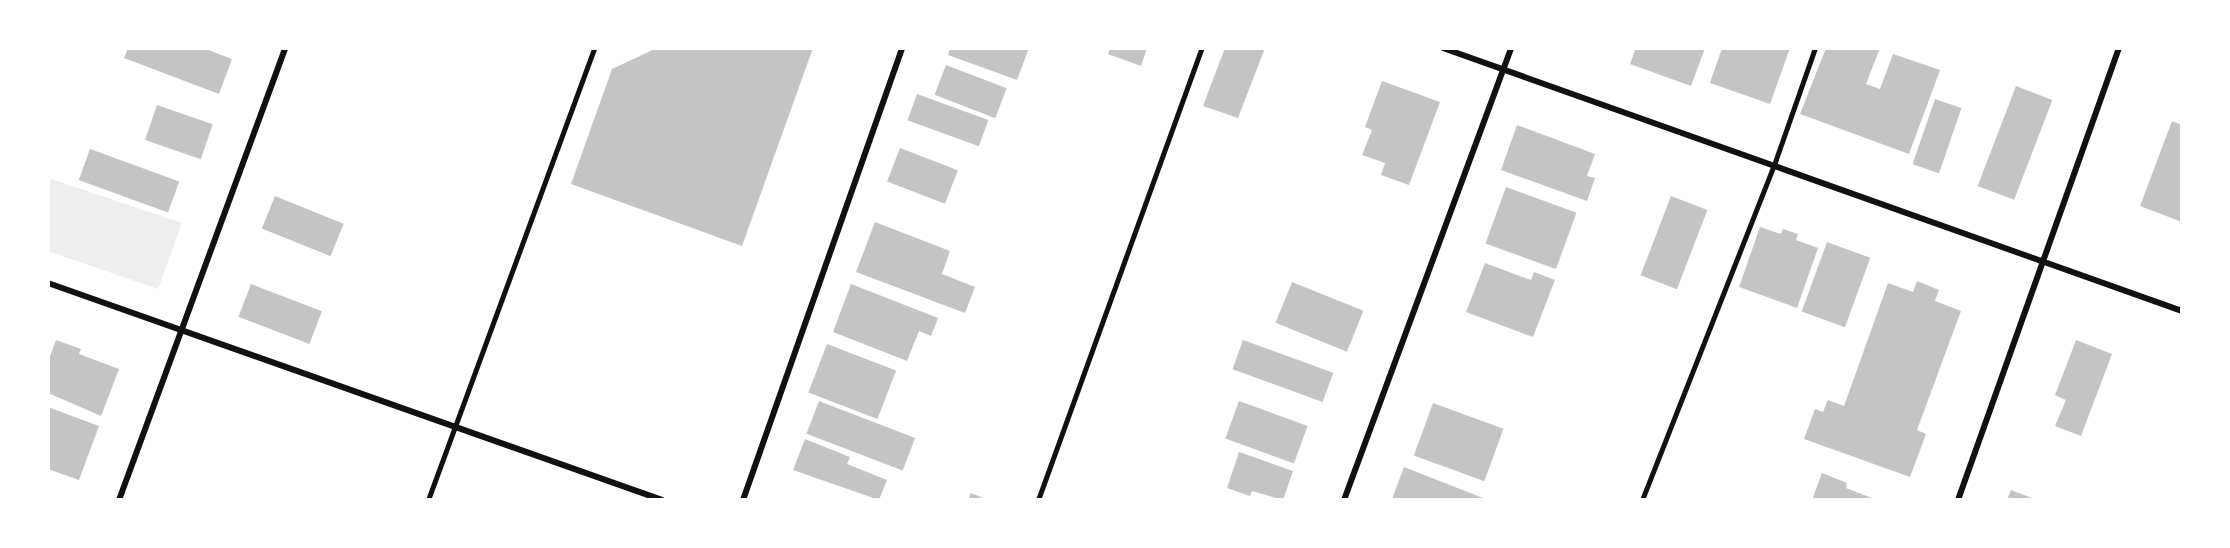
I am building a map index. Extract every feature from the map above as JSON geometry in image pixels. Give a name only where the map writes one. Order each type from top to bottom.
[{"type":"street","points":[[119,500],[285,48]]},
{"type":"street","points":[[743,500],[902,48]]},
{"type":"street","points":[[1443,48],[2182,311]]},
{"type":"street","points":[[1344,500],[1511,48]]},
{"type":"street","points":[[1958,500],[2119,48]]},
{"type":"street","points":[[48,283],[662,500]]},
{"type":"lane","points":[[428,500],[594,48]]},
{"type":"lane","points":[[1038,500],[1202,48]]},
{"type":"lane","points":[[1642,500],[1774,165],[1815,48]]},
{"type":"shaded area","points":[[48,178],[182,223],[158,289],[48,251]]},
{"type":"building","points":[[128,48],[203,48],[232,59],[219,94],[124,58]]},
{"type":"building","points":[[657,48],[813,48],[742,246],[571,184],[612,69]]},
{"type":"building","points":[[950,48],[1029,48],[1017,80],[948,55]]},
{"type":"building","points":[[1110,48],[1147,48],[1141,66],[1108,54]]},
{"type":"building","points":[[1225,48],[1265,48],[1238,118],[1203,106]]},
{"type":"building","points":[[1636,48],[1705,48],[1691,86],[1630,64]]},
{"type":"building","points":[[1722,48],[1790,48],[1770,104],[1710,83]]},
{"type":"building","points":[[1826,48],[1880,48],[1866,84],[1880,89],[1893,54],[1940,70],[1909,154],[1800,114]]},
{"type":"building","points":[[946,65],[1007,88],[995,118],[935,95]]},
{"type":"building","points":[[1382,81],[1440,102],[1409,185],[1381,175],[1385,163],[1362,155],[1372,130],[1365,127]]},
{"type":"building","points":[[2016,86],[2052,100],[2014,200],[1978,186]]},
{"type":"building","points":[[917,94],[988,120],[979,146],[907,120]]},
{"type":"building","points":[[1935,99],[1961,108],[1939,173],[1913,164]]},
{"type":"building","points":[[157,105],[213,124],[201,159],[145,140]]},
{"type":"building","points":[[2172,121],[2182,125],[2182,222],[2140,206]]},
{"type":"building","points":[[1517,125],[1595,154],[1587,176],[1595,178],[1587,201],[1501,170]]},
{"type":"building","points":[[900,148],[958,170],[945,204],[887,182]]},
{"type":"building","points":[[90,149],[179,181],[168,213],[79,180]]},
{"type":"building","points":[[1506,187],[1576,213],[1556,269],[1485,243]]},
{"type":"building","points":[[275,196],[344,224],[331,256],[262,228]]},
{"type":"building","points":[[1671,196],[1707,210],[1677,289],[1641,275]]},
{"type":"building","points":[[875,222],[950,251],[942,274],[975,287],[965,313],[856,272]]},
{"type":"building","points":[[1760,227],[1781,234],[1783,229],[1798,234],[1796,240],[1818,248],[1797,308],[1739,287]]},
{"type":"building","points":[[1827,242],[1870,258],[1845,327],[1802,312]]},
{"type":"building","points":[[1485,263],[1531,280],[1534,272],[1555,280],[1533,337],[1466,312]]},
{"type":"building","points":[[1917,281],[1939,290],[1935,301],[1961,311],[1917,430],[1926,434],[1910,477],[1804,439],[1815,409],[1823,412],[1828,400],[1844,406],[1888,283],[1913,292]]},
{"type":"building","points":[[1292,282],[1363,311],[1347,352],[1276,323]]},
{"type":"building","points":[[251,284],[322,311],[309,344],[238,317]]},
{"type":"building","points":[[851,284],[938,318],[931,336],[919,331],[907,361],[833,332]]},
{"type":"building","points":[[56,340],[81,349],[79,354],[119,369],[101,416],[48,393],[48,362]]},
{"type":"building","points":[[1243,340],[1333,373],[1323,402],[1232,369]]},
{"type":"building","points":[[2076,340],[2112,354],[2081,436],[2055,426],[2066,400],[2055,395]]},
{"type":"building","points":[[827,344],[896,371],[877,419],[808,393]]},
{"type":"building","points":[[819,401],[915,438],[903,471],[806,434]]},
{"type":"building","points":[[1239,401],[1308,426],[1294,464],[1225,439]]},
{"type":"building","points":[[1433,403],[1503,429],[1484,481],[1414,456]]},
{"type":"building","points":[[48,407],[99,426],[79,480],[48,469]]},
{"type":"building","points":[[805,439],[850,457],[847,464],[887,480],[879,500],[793,470]]},
{"type":"building","points":[[1239,452],[1293,471],[1283,500],[1252,491],[1250,496],[1227,488]]},
{"type":"building","points":[[1404,467],[1483,498],[1483,500],[1392,499]]},
{"type":"building","points":[[1822,473],[1847,483],[1846,488],[1877,500],[1812,500]]},
{"type":"building","points":[[2011,490],[2037,500],[2007,500]]},
{"type":"building","points":[[971,493],[988,500],[968,500]]}]
